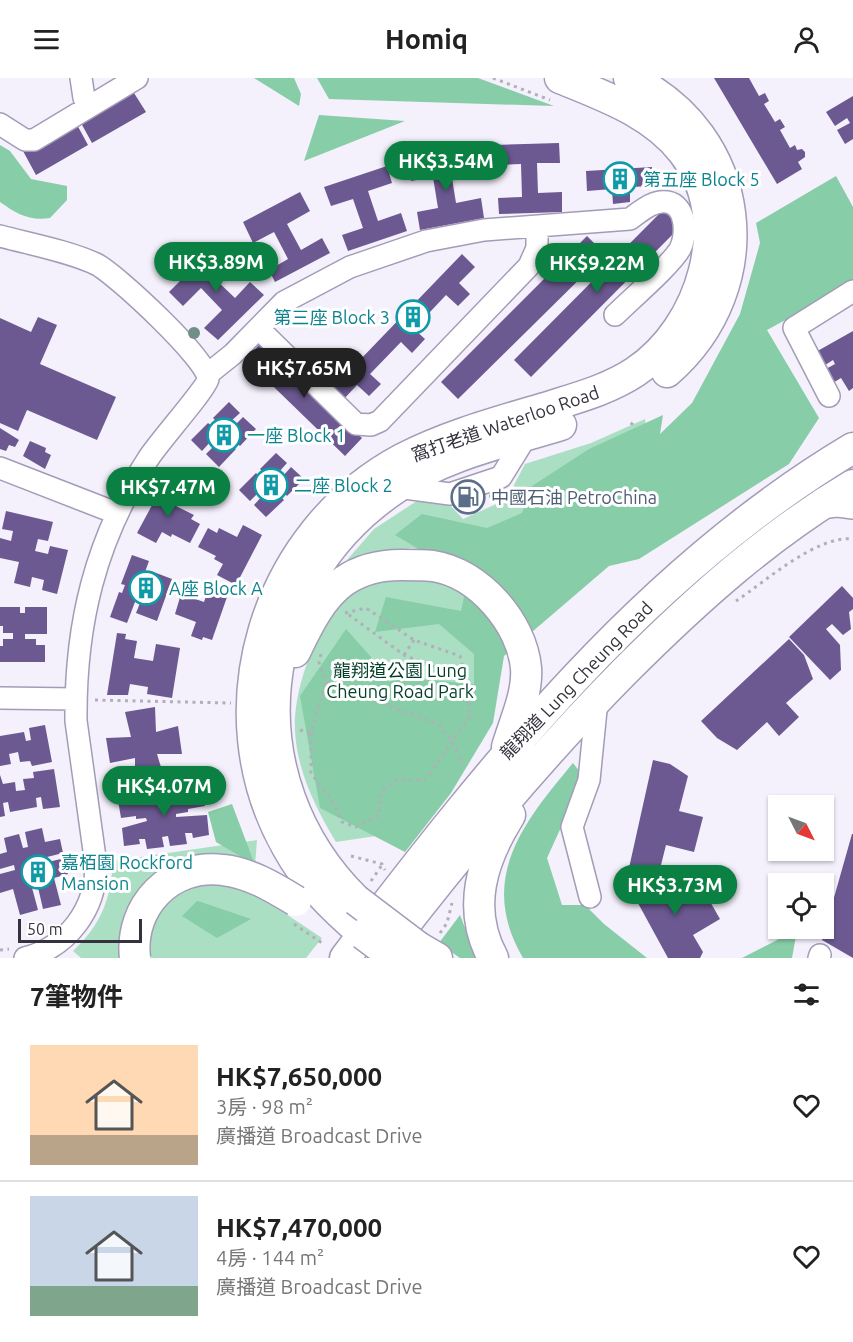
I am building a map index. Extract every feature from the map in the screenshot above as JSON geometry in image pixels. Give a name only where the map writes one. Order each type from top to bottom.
[{"type":"highway","name":"窩打老道 Waterloo Road","points":[[324,888],[305,832],[287,791],[276,744],[274,699],[285,635],[310,578],[346,530],[397,487],[445,463],[619,404],[654,383],[680,360],[698,337],[713,312],[722,288],[729,256],[731,222],[728,199],[718,168],[704,139],[688,120],[667,101],[631,79]]},
{"type":"highway","name":"窩打老道 Waterloo Road","points":[[422,949],[367,910],[324,888],[297,864],[272,817],[259,775],[252,729],[253,676],[268,613],[291,564],[334,510],[373,477],[402,459],[454,437],[595,392],[634,373],[653,358],[676,332],[692,305],[702,278],[708,251],[708,219],[702,187],[685,154],[666,135],[635,111],[560,91]]},
{"type":"highway","name":"龍翔道 Lung Cheung Road","points":[[380,958],[450,866],[531,770],[597,700],[709,589],[760,529],[853,448]]},
{"type":"highway","name":"龍翔道 Lung Cheung Road","points":[[345,958],[504,754],[643,609],[683,572],[760,529],[813,509],[853,485]]},
{"type":"highway","points":[[274,699],[316,612],[344,581],[365,571],[387,565],[434,566],[469,580],[483,591],[518,637],[524,655],[526,684],[504,754]]},
{"type":"highway","points":[[493,958],[479,922],[478,902],[483,868],[531,770]]},
{"type":"highway","points":[[135,958],[136,930],[146,905],[158,890],[180,875],[204,869],[225,870],[262,882],[324,888],[363,934],[422,949]]},
{"type":"street","points":[[81,78],[84,98],[91,105]]},
{"type":"street","points":[[0,124],[29,141],[137,78]]},
{"type":"street","points":[[22,952],[51,948],[67,935],[87,908],[95,887],[96,865],[80,753],[82,616],[109,528],[116,513],[156,448],[205,387],[208,374],[233,354],[284,302],[350,267],[426,241],[484,230],[630,219],[648,206],[667,202],[676,206],[685,225],[679,251],[615,315]]},
{"type":"street","points":[[259,329],[356,424],[371,425],[380,421],[529,266],[537,248],[537,227]]},
{"type":"street","points":[[0,236],[97,264],[157,315],[201,362],[208,374]]},
{"type":"street","points":[[829,396],[795,328],[853,291]]},
{"type":"street","points":[[0,468],[116,513]]},
{"type":"street","points":[[813,509],[838,506],[853,508]]},
{"type":"street","points":[[0,698],[82,699]]},
{"type":"street","points":[[590,897],[572,827],[589,780],[597,700]]},
{"type":"path","points":[[493,78],[560,91]]},
{"type":"path","points":[[631,425],[634,420]]},
{"type":"path","points":[[727,607],[823,543],[843,538],[853,539]]},
{"type":"path","points":[[319,663],[326,682],[310,733],[311,773],[335,805],[342,822],[356,827],[379,815],[381,792],[397,779],[424,780],[442,760],[451,740],[470,717],[466,680],[460,656],[414,640],[366,608],[345,612],[404,655],[466,680]]},
{"type":"path","points":[[404,655],[414,640]]},
{"type":"path","points":[[326,682],[440,725],[451,740],[462,764]]},
{"type":"path","points":[[82,699],[231,703]]},
{"type":"path","points":[[295,732],[300,729],[310,733]]},
{"type":"path","points":[[324,888],[382,864],[371,881]]},
{"type":"path","points":[[422,949],[447,923]]},
{"type":"path","points":[[0,950],[22,952]]},
{"type":"green space","points":[[254,78],[294,78],[301,94],[299,106]]},
{"type":"green space","points":[[317,78],[478,78],[554,106],[329,99]]},
{"type":"green space","points":[[319,115],[405,121],[304,161]]},
{"type":"green space","points":[[0,145],[10,151],[31,179],[67,186],[67,200],[50,218],[24,216],[0,202]]},
{"type":"green space","points":[[836,176],[853,207],[853,283],[767,330],[819,418],[789,464],[639,559],[609,566],[504,656],[493,723],[451,793],[405,852],[320,808],[300,696],[346,629],[388,676],[474,684],[474,654],[439,624],[375,632],[386,597],[461,611],[468,578],[395,535],[422,514],[487,528],[522,513],[532,486],[589,449],[663,415],[660,434],[692,403],[740,314],[760,243],[756,223]]},
{"type":"green space","points":[[645,419],[646,430],[609,513],[443,554],[412,548],[380,552],[348,564],[347,560],[374,529],[423,497],[447,502],[463,519],[512,497],[514,485],[525,464],[591,443]]},
{"type":"green space","name":"龍翔道公園 Lung Cheung Road Park","points":[[398,576],[433,579],[465,594],[496,650],[396,833],[336,842],[315,803],[299,761],[295,731],[299,692],[312,650],[322,630],[347,597],[366,584]]},
{"type":"green space","points":[[573,763],[584,777],[547,858],[562,905],[585,905],[604,924],[647,958],[523,958],[510,929],[504,903],[505,877],[512,853],[523,830]]},
{"type":"green space","points":[[232,804],[255,865],[216,842],[208,812]]},
{"type":"green space","points":[[257,840],[253,892],[322,938],[306,958],[81,958],[73,951],[91,931],[103,910],[110,887],[113,861]]},
{"type":"green space","points":[[197,901],[251,919],[217,938],[182,916]]},
{"type":"green space","points":[[460,915],[477,958],[460,958],[439,943]]},
{"type":"green space","points":[[779,939],[795,939],[792,958],[742,958]]},
{"type":"building","points":[[714,78],[749,78],[759,96],[765,93],[769,101],[764,104],[775,122],[780,119],[785,127],[780,130],[790,148],[795,145],[797,150],[802,149],[805,152],[805,157],[798,162],[802,169],[777,184]]},
{"type":"building","points":[[134,93],[146,112],[92,143],[81,123]]},
{"type":"building","points":[[853,96],[853,139],[845,144],[837,130],[850,123],[847,118],[835,126],[826,112]]},
{"type":"building","points":[[75,121],[88,145],[36,175],[23,151]]},
{"type":"building","points":[[559,143],[560,163],[537,163],[538,193],[562,192],[562,212],[499,214],[498,198],[522,197],[521,164],[495,165],[494,145]]},
{"type":"building","points":[[469,153],[472,168],[451,172],[456,203],[481,198],[484,218],[420,230],[417,212],[438,208],[433,177],[411,181],[408,164]]},
{"type":"building","points":[[387,166],[392,183],[368,191],[378,221],[401,213],[407,231],[348,251],[342,235],[363,228],[353,199],[331,206],[324,187]]},
{"type":"building","name":"第五座 Block 5","points":[[652,167],[654,186],[630,187],[630,202],[613,204],[612,189],[587,191],[586,171]]},
{"type":"building","points":[[300,192],[310,211],[287,224],[301,250],[322,238],[330,253],[275,282],[269,270],[288,259],[274,232],[253,243],[243,222]]},
{"type":"building","points":[[663,210],[680,227],[531,377],[514,360]]},
{"type":"building","points":[[587,236],[605,254],[458,399],[441,382]]},
{"type":"building","points":[[215,246],[230,261],[213,277],[235,298],[250,282],[264,295],[218,340],[204,328],[222,310],[201,288],[183,306],[169,292]]},
{"type":"building","name":"第三座 Block 3","points":[[462,254],[475,267],[459,283],[470,294],[458,306],[446,295],[414,329],[425,339],[412,353],[401,342],[370,374],[381,384],[369,396],[357,385],[342,401],[330,391]]},
{"type":"building","points":[[38,317],[57,325],[40,364],[116,397],[97,440],[27,410],[18,431],[0,423],[0,318],[31,332]]},
{"type":"building","points":[[853,331],[853,388],[849,391],[841,378],[831,384],[824,370],[835,364],[833,360],[822,367],[814,353]]},
{"type":"building","points":[[262,342],[362,438],[345,456],[245,359]]},
{"type":"building","name":"一座 Block 1","points":[[229,402],[240,413],[230,422],[234,426],[243,417],[256,429],[240,446],[236,442],[233,446],[236,449],[219,467],[206,454],[216,444],[212,440],[202,451],[191,440],[208,423],[212,426],[217,422],[213,418]]},
{"type":"building","points":[[0,428],[19,440],[15,447],[9,445],[6,451],[0,449]]},
{"type":"building","points":[[30,441],[46,448],[45,452],[51,455],[45,469],[23,456]]},
{"type":"building","name":"二座 Block 2","points":[[276,453],[287,463],[278,473],[282,477],[291,467],[304,479],[287,496],[284,492],[280,496],[284,500],[266,517],[254,505],[264,494],[260,491],[250,501],[239,490],[256,473],[260,477],[264,473],[260,469]]},
{"type":"building","name":"中國石油 PetroChina","points":[[472,480],[481,508],[463,513],[455,486]]},
{"type":"building","points":[[164,483],[183,493],[176,506],[194,515],[191,519],[200,524],[190,543],[162,532],[156,543],[137,533]]},
{"type":"building","points":[[497,485],[502,498],[491,502],[489,496],[493,486]]},
{"type":"building","points":[[6,511],[53,522],[48,541],[38,539],[35,551],[48,554],[50,546],[68,550],[57,594],[42,590],[44,580],[32,577],[30,587],[14,583],[19,562],[0,558],[0,538],[11,541],[13,531],[2,529]]},
{"type":"building","points":[[243,525],[262,535],[236,585],[217,575],[223,564],[214,559],[216,556],[198,547],[208,528],[217,533],[219,528],[237,537]]},
{"type":"building","name":"A座 Block A","points":[[132,555],[149,561],[141,583],[146,584],[151,571],[172,579],[157,621],[136,613],[140,603],[135,602],[127,623],[110,617],[119,592],[122,593],[125,585],[121,584]]},
{"type":"building","points":[[842,586],[853,598],[853,609],[849,612],[851,629],[843,635],[832,624],[826,629],[840,645],[841,670],[830,680],[789,637]]},
{"type":"building","points":[[209,587],[227,597],[212,640],[203,637],[202,640],[191,636],[196,622],[175,614],[181,594],[204,602]]},
{"type":"building","points":[[0,607],[20,607],[20,613],[25,613],[25,607],[47,607],[47,634],[25,634],[25,639],[36,639],[36,645],[45,645],[45,662],[0,662],[0,646],[3,646],[3,639],[13,639],[13,633],[3,633],[3,626],[0,626]]},
{"type":"building","points":[[117,633],[126,634],[125,639],[137,641],[134,658],[153,661],[156,644],[180,648],[172,698],[147,694],[148,687],[130,684],[128,695],[107,695]]},
{"type":"building","points":[[789,639],[804,655],[813,679],[786,703],[799,717],[779,736],[767,722],[737,750],[717,738],[701,721]]},
{"type":"building","points":[[155,707],[156,732],[178,726],[182,754],[157,754],[164,777],[135,781],[135,758],[110,763],[106,738],[131,737],[125,712]]},
{"type":"building","points":[[45,725],[52,762],[32,766],[30,761],[20,762],[18,752],[9,754],[11,764],[0,766],[0,736],[24,732],[26,741],[31,740],[29,728]]},
{"type":"building","points":[[653,760],[670,764],[688,776],[679,811],[703,817],[694,852],[666,845],[660,869],[647,877],[627,877]]},
{"type":"building","points":[[54,769],[60,807],[43,809],[41,797],[36,798],[37,807],[10,812],[8,802],[3,803],[5,816],[0,817],[0,775],[3,784],[15,782],[16,791],[25,790],[23,779],[34,778],[33,772]]},
{"type":"building","points":[[179,785],[180,795],[185,795],[185,791],[202,788],[205,806],[188,809],[188,812],[176,814],[176,817],[207,815],[209,835],[193,838],[192,833],[185,833],[187,844],[170,846],[168,836],[162,837],[164,847],[147,849],[145,839],[139,839],[140,844],[124,846],[122,828],[147,821],[146,818],[136,819],[136,816],[121,818],[118,800],[133,798],[133,802],[140,802],[138,791],[155,788],[156,799],[162,798],[160,787]]},
{"type":"building","name":"嘉栢園 Rockford Mansion","points":[[42,828],[45,842],[60,839],[63,853],[43,858],[44,863],[65,858],[68,874],[54,878],[61,905],[43,909],[37,883],[31,884],[38,910],[20,915],[13,889],[0,893],[0,874],[15,870],[14,865],[0,869],[0,854],[7,852],[4,838],[19,834],[23,848],[28,847],[25,832]]},
{"type":"building","points":[[853,834],[853,958],[822,940],[834,939],[834,898]]},
{"type":"building","points":[[648,877],[660,877],[672,900],[700,884],[720,919],[693,935],[703,952],[700,958],[668,958],[627,883]]},
{"type":"place","name":"第五座 Block 5","points":[[620,179]]},
{"type":"place","name":"第三座 Block 3","points":[[413,317]]},
{"type":"place","name":"一座 Block 1","points":[[224,435]]},
{"type":"place","name":"二座 Block 2","points":[[271,485]]},
{"type":"place","name":"中國石油 PetroChina","points":[[468,497]]},
{"type":"place","name":"A座 Block A","points":[[146,588]]},
{"type":"place","name":"嘉栢園 Rockford Mansion","points":[[38,872]]}]
